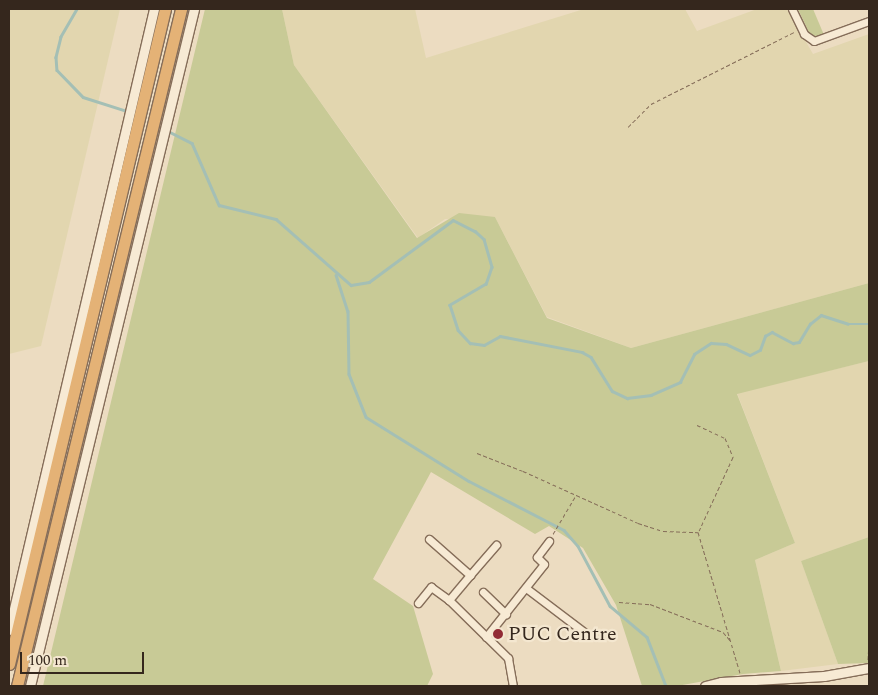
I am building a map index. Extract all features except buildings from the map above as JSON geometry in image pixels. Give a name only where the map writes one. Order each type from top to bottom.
[{"type":"highway","points":[[9,664],[165,9]]},
{"type":"highway","points":[[17,686],[182,9]]},
{"type":"street","points":[[9,630],[154,9]]},
{"type":"street","points":[[30,686],[194,9]]},
{"type":"street","points":[[792,9],[801,28],[814,41],[869,22]]},
{"type":"street","points":[[429,539],[470,575]]},
{"type":"street","points":[[486,637],[544,564],[538,557],[549,541]]},
{"type":"street","points":[[449,600],[496,545]]},
{"type":"street","points":[[418,603],[431,587],[449,600],[510,662],[513,686]]},
{"type":"street","points":[[526,588],[584,632]]},
{"type":"street","points":[[483,592],[506,614]]},
{"type":"street","points":[[705,686],[721,682],[742,683],[824,676],[869,668]]},
{"type":"path","points":[[628,127],[650,104],[801,28]]},
{"type":"path","points":[[697,425],[724,438],[733,457],[698,532],[722,619],[732,642],[742,683]]},
{"type":"path","points":[[476,453],[523,471],[575,496],[663,531],[698,532]]},
{"type":"path","points":[[549,541],[575,496]]},
{"type":"path","points":[[619,602],[650,604],[723,632],[732,642]]},
{"type":"path","points":[[869,638],[869,668]]},
{"type":"shaded area","points":[[9,9],[120,9],[41,346],[9,354]]},
{"type":"shaded area","points":[[282,9],[415,9],[426,58],[584,9],[685,9],[697,31],[757,9],[787,9],[813,54],[869,34],[869,283],[631,348],[547,317],[495,217],[445,219],[418,238],[294,65]]},
{"type":"shaded area","points":[[869,361],[869,537],[801,561],[838,664],[781,671],[755,560],[795,543],[737,393]]},
{"type":"green space","points":[[205,9],[282,9],[294,65],[417,238],[459,213],[495,217],[547,318],[631,348],[869,283],[869,361],[737,394],[795,543],[755,560],[781,671],[743,674],[677,686],[642,686],[616,605],[583,548],[549,526],[535,534],[431,472],[373,579],[413,606],[433,674],[427,686],[43,686]]},
{"type":"green space","points":[[798,9],[813,9],[824,35],[812,39]]},
{"type":"green space","points":[[869,537],[869,663],[838,664],[801,561]]},
{"type":"waterway","points":[[77,9],[61,37],[56,57],[57,70],[83,97],[127,111]]},
{"type":"waterway","points":[[168,131],[192,143],[219,205],[276,219],[351,285],[369,282],[453,220],[475,231],[484,239],[492,267],[486,284],[450,305],[458,330],[470,343],[484,345],[500,336],[582,352],[591,357],[612,391],[627,398],[651,395],[680,382],[694,354],[711,343],[726,344],[750,355],[760,350],[765,336],[772,332],[793,343],[799,342],[810,324],[821,315],[848,324],[869,324]]},
{"type":"waterway","points":[[336,275],[348,311],[349,374],[366,417],[469,481],[564,530],[578,546],[610,606],[647,637],[666,686]]},
{"type":"place","name":"PUC Centre","points":[[498,634]]}]
